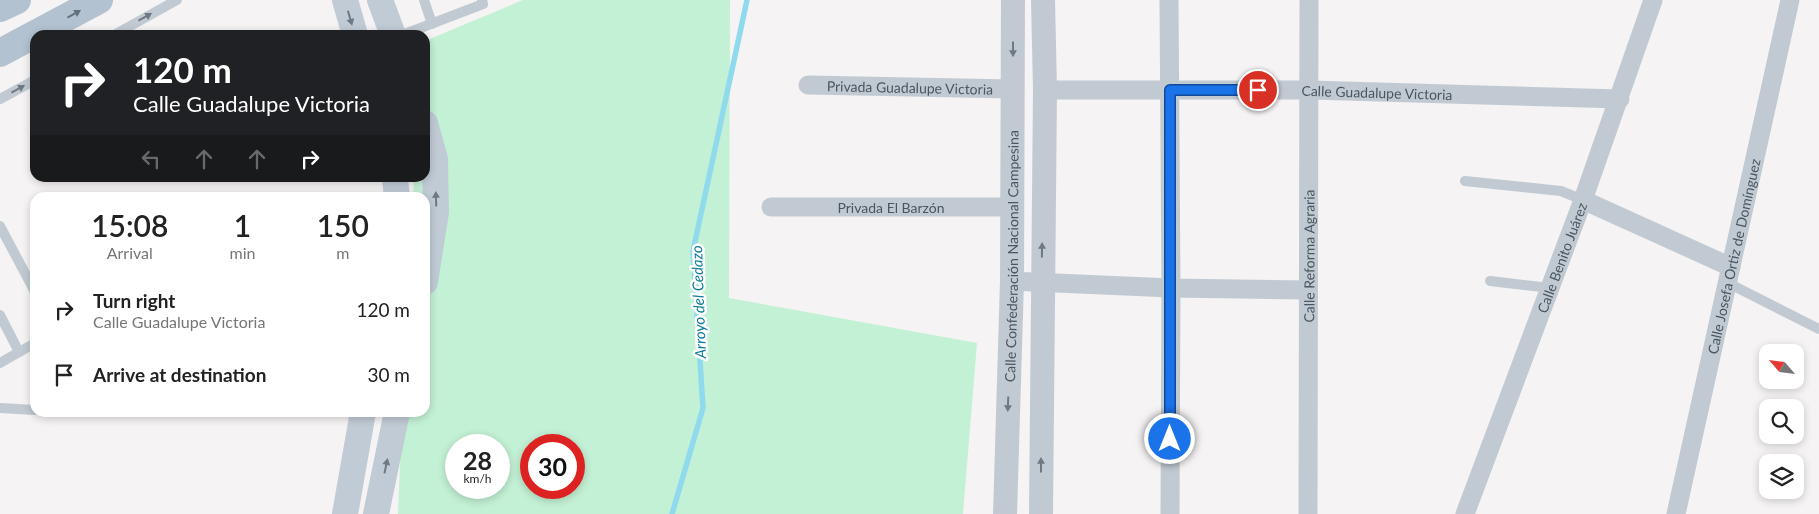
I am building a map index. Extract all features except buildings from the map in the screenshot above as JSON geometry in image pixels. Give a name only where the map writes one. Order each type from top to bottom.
[{"type":"main road","points":[[0,8],[17,0]]},
{"type":"main road","points":[[44,30],[98,0]]},
{"type":"main road","points":[[345,0],[354,30]]},
{"type":"main road","points":[[380,0],[391,30]]},
{"type":"main road","points":[[0,54],[30,37]]},
{"type":"main road","points":[[430,140],[435,159],[436,212],[430,250]]},
{"type":"main road","points":[[345,514],[362,417]]},
{"type":"main road","points":[[376,514],[396,417]]},
{"type":"street","name":"Calle Confederación Nacional Campesina","points":[[1005,514],[1012,281],[1013,0]]},
{"type":"street","points":[[1041,514],[1041,282],[1045,90],[1043,0]]},
{"type":"street","points":[[1169,0],[1170,514]]},
{"type":"street","name":"Calle Reforma Agraria","points":[[1308,514],[1309,0]]},
{"type":"street","name":"Calle Benito Juárez","points":[[1465,514],[1620,99],[1653,0]]},
{"type":"street","name":"Calle Josefa Ortiz de Domínguez","points":[[1676,514],[1790,0]]},
{"type":"street","name":"Privada Guadalupe Victoria","points":[[808,86],[1013,89]]},
{"type":"street","name":"Calle Guadalupe Victoria","points":[[1045,90],[1310,90],[1620,99]]},
{"type":"street","points":[[1583,200],[1730,275]]},
{"type":"street","name":"Privada El Barzón","points":[[771,207],[1012,207]]},
{"type":"street","points":[[1012,281],[1171,288],[1307,290]]},
{"type":"lane","points":[[123,30],[177,0]]},
{"type":"lane","points":[[424,0],[432,24]]},
{"type":"lane","points":[[416,30],[483,4],[482,0]]},
{"type":"lane","points":[[0,99],[30,83]]},
{"type":"lane","points":[[1465,181],[1561,191],[1583,200]]},
{"type":"lane","points":[[0,226],[30,283]]},
{"type":"lane","points":[[1730,275],[1819,329]]},
{"type":"lane","points":[[1490,281],[1550,288]]},
{"type":"lane","points":[[0,316],[19,352]]},
{"type":"lane","points":[[0,363],[30,346]]},
{"type":"lane","points":[[0,408],[30,410]]},
{"type":"green space","points":[[523,0],[730,0],[729,298],[977,343],[963,514],[398,514],[402,417],[430,417],[430,192],[413,192],[414,182],[430,182],[430,39]]},
{"type":"waterway","name":"Arroyo del Cedazo","points":[[672,514],[703,408],[693,251],[747,0]]},
{"type":"route","points":[[1170,439],[1170,90],[1258,90]]}]
